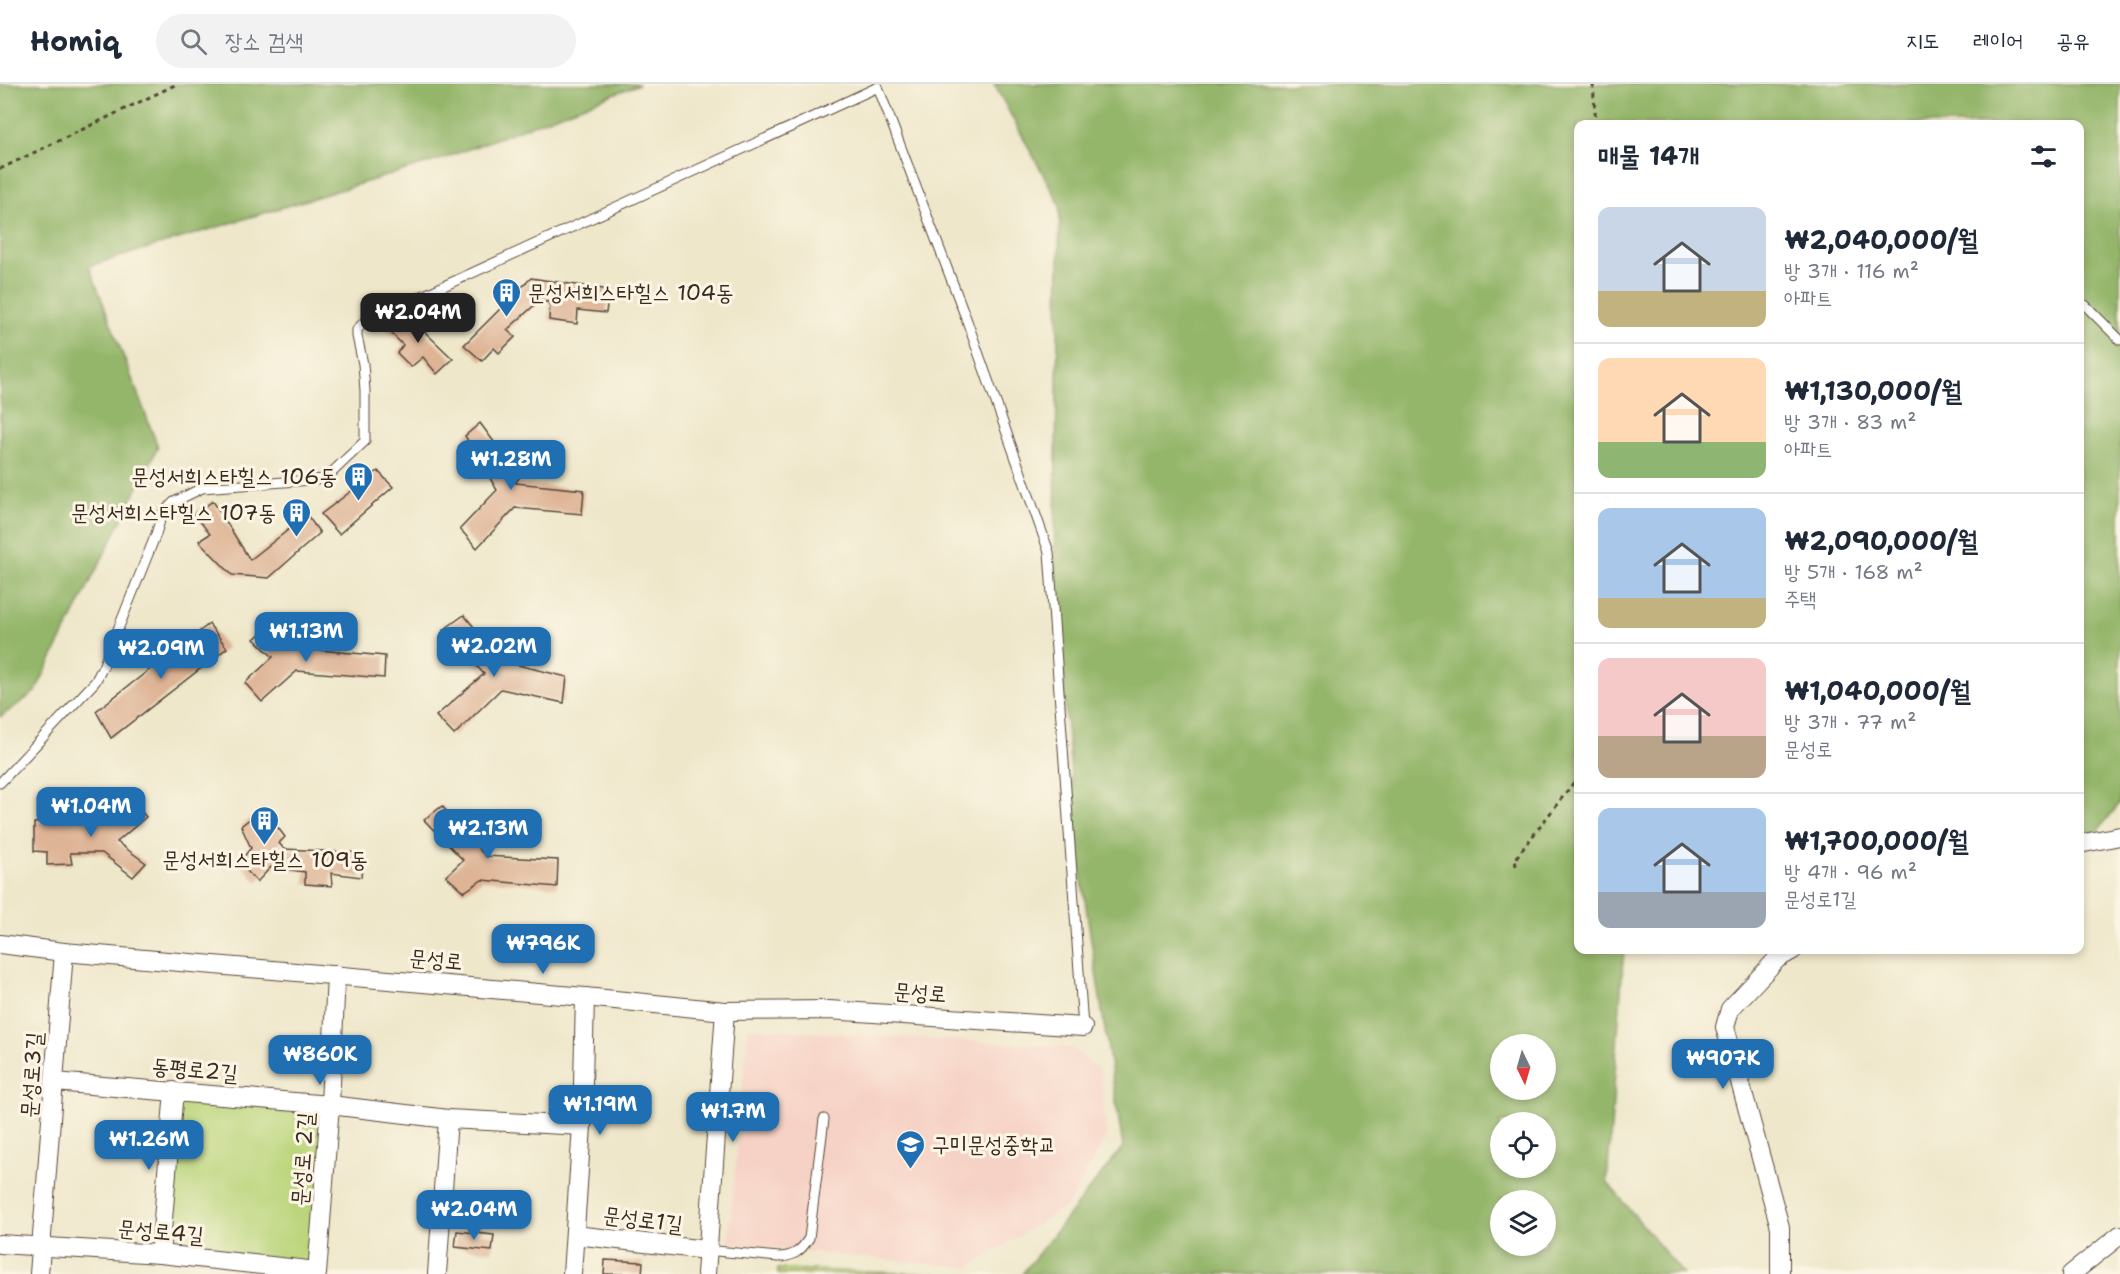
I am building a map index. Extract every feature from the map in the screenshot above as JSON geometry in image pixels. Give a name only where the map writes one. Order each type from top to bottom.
[{"type":"street","points":[[2084,843],[2120,836]]},
{"type":"street","name":"문성로","points":[[0,944],[64,952],[725,1011],[830,1010],[1083,1027]]},
{"type":"street","name":"문성로3길","points":[[39,1274],[64,952]]},
{"type":"street","points":[[1780,1274],[1780,1227],[1725,1027],[1730,1009],[1777,959],[1786,954]]},
{"type":"street","name":"문성로 2길","points":[[317,1273],[330,1105],[336,975]]},
{"type":"street","points":[[572,1274],[582,1126],[585,997]]},
{"type":"street","name":"문성로1길","points":[[705,1274],[725,1011]]},
{"type":"street","name":"동평로2길","points":[[55,1082],[330,1105],[448,1119],[582,1126]]},
{"type":"street","points":[[160,1254],[174,1091]]},
{"type":"street","points":[[437,1274],[448,1119]]},
{"type":"street","name":"문성로1길","points":[[575,1235],[706,1250]]},
{"type":"street","points":[[2071,1274],[2120,1235]]},
{"type":"street","name":"문성로4길","points":[[0,1244],[160,1254],[317,1273]]},
{"type":"lane","points":[[0,783],[95,682],[103,667],[162,514],[174,502],[202,488],[325,479],[365,441],[363,364],[357,336],[357,330],[363,323],[878,87],[966,318],[1049,552],[1083,1027]]},
{"type":"lane","points":[[2085,305],[2120,340]]},
{"type":"lane","points":[[706,1250],[787,1257],[797,1253],[804,1246],[809,1238],[824,1119]]},
{"type":"path","points":[[0,169],[177,84]]},
{"type":"path","points":[[1593,84],[1596,120]]},
{"type":"path","points":[[1516,866],[1515,859],[1574,782]]},
{"type":"shaded area","name":"구미문성중학교","points":[[748,1028],[1071,1047],[1100,1071],[1107,1135],[1068,1205],[969,1268],[728,1244]]},
{"type":"green space","points":[[0,84],[640,84],[445,158],[89,266],[158,447],[35,692],[0,717]]},
{"type":"green space","points":[[994,84],[2120,84],[2120,803],[2084,848],[2084,120],[1574,120],[1574,954],[1624,954],[1607,1182],[1683,1274],[1022,1274],[1123,1147],[1078,855],[1054,579],[1060,205]]},
{"type":"green space","points":[[174,1091],[330,1105],[317,1271],[160,1254]]},
{"type":"green space","points":[[778,1269],[936,1274],[778,1274]]},
{"type":"building","name":"문성서희스타힐스 104동","points":[[531,278],[609,290],[606,313],[578,310],[577,324],[549,320],[550,302],[538,302],[507,330],[515,337],[499,353],[494,348],[482,361],[464,345]]},
{"type":"building","points":[[404,312],[453,359],[437,374],[423,357],[411,367],[397,353],[403,345],[386,328]]},
{"type":"building","points":[[480,423],[520,477],[515,483],[584,490],[582,514],[515,508],[477,548],[460,529],[497,490],[465,436]]},
{"type":"building","name":"문성서희스타힐스 106동","points":[[378,471],[393,487],[339,534],[321,514]]},
{"type":"building","name":"문성서희스타힐스 107동","points":[[213,501],[250,560],[307,515],[320,533],[269,578],[232,575],[199,541],[210,534],[194,514]]},
{"type":"building","points":[[464,615],[502,661],[567,677],[564,703],[501,689],[454,735],[436,716],[484,674],[443,630]]},
{"type":"building","points":[[274,622],[296,648],[385,656],[384,678],[297,671],[262,702],[245,683],[273,657],[254,639]]},
{"type":"building","points":[[209,624],[227,648],[111,738],[96,711]]},
{"type":"building","points":[[130,799],[146,817],[117,842],[146,863],[133,877],[102,853],[70,853],[72,864],[47,865],[47,852],[34,851],[34,823],[105,816]]},
{"type":"building","points":[[442,806],[485,856],[558,860],[557,887],[482,880],[464,892],[446,876],[463,860],[424,820]]},
{"type":"building","name":"문성서희스타힐스 109동","points":[[263,808],[285,837],[279,843],[284,849],[364,853],[361,877],[331,873],[332,886],[305,884],[305,872],[271,867],[257,882],[239,862],[251,848],[241,826]]},
{"type":"building","points":[[457,1231],[494,1235],[492,1251],[455,1247]]},
{"type":"building","points":[[605,1260],[643,1262],[642,1274],[604,1274]]},
{"type":"place","name":"문성서희스타힐스 104동","points":[[507,318]]},
{"type":"place","name":"문성서희스타힐스 106동","points":[[358,502]]},
{"type":"place","name":"문성서희스타힐스 107동","points":[[297,538]]},
{"type":"place","name":"문성서희스타힐스 109동","points":[[265,846]]},
{"type":"place","name":"구미문성중학교","points":[[911,1170]]}]
